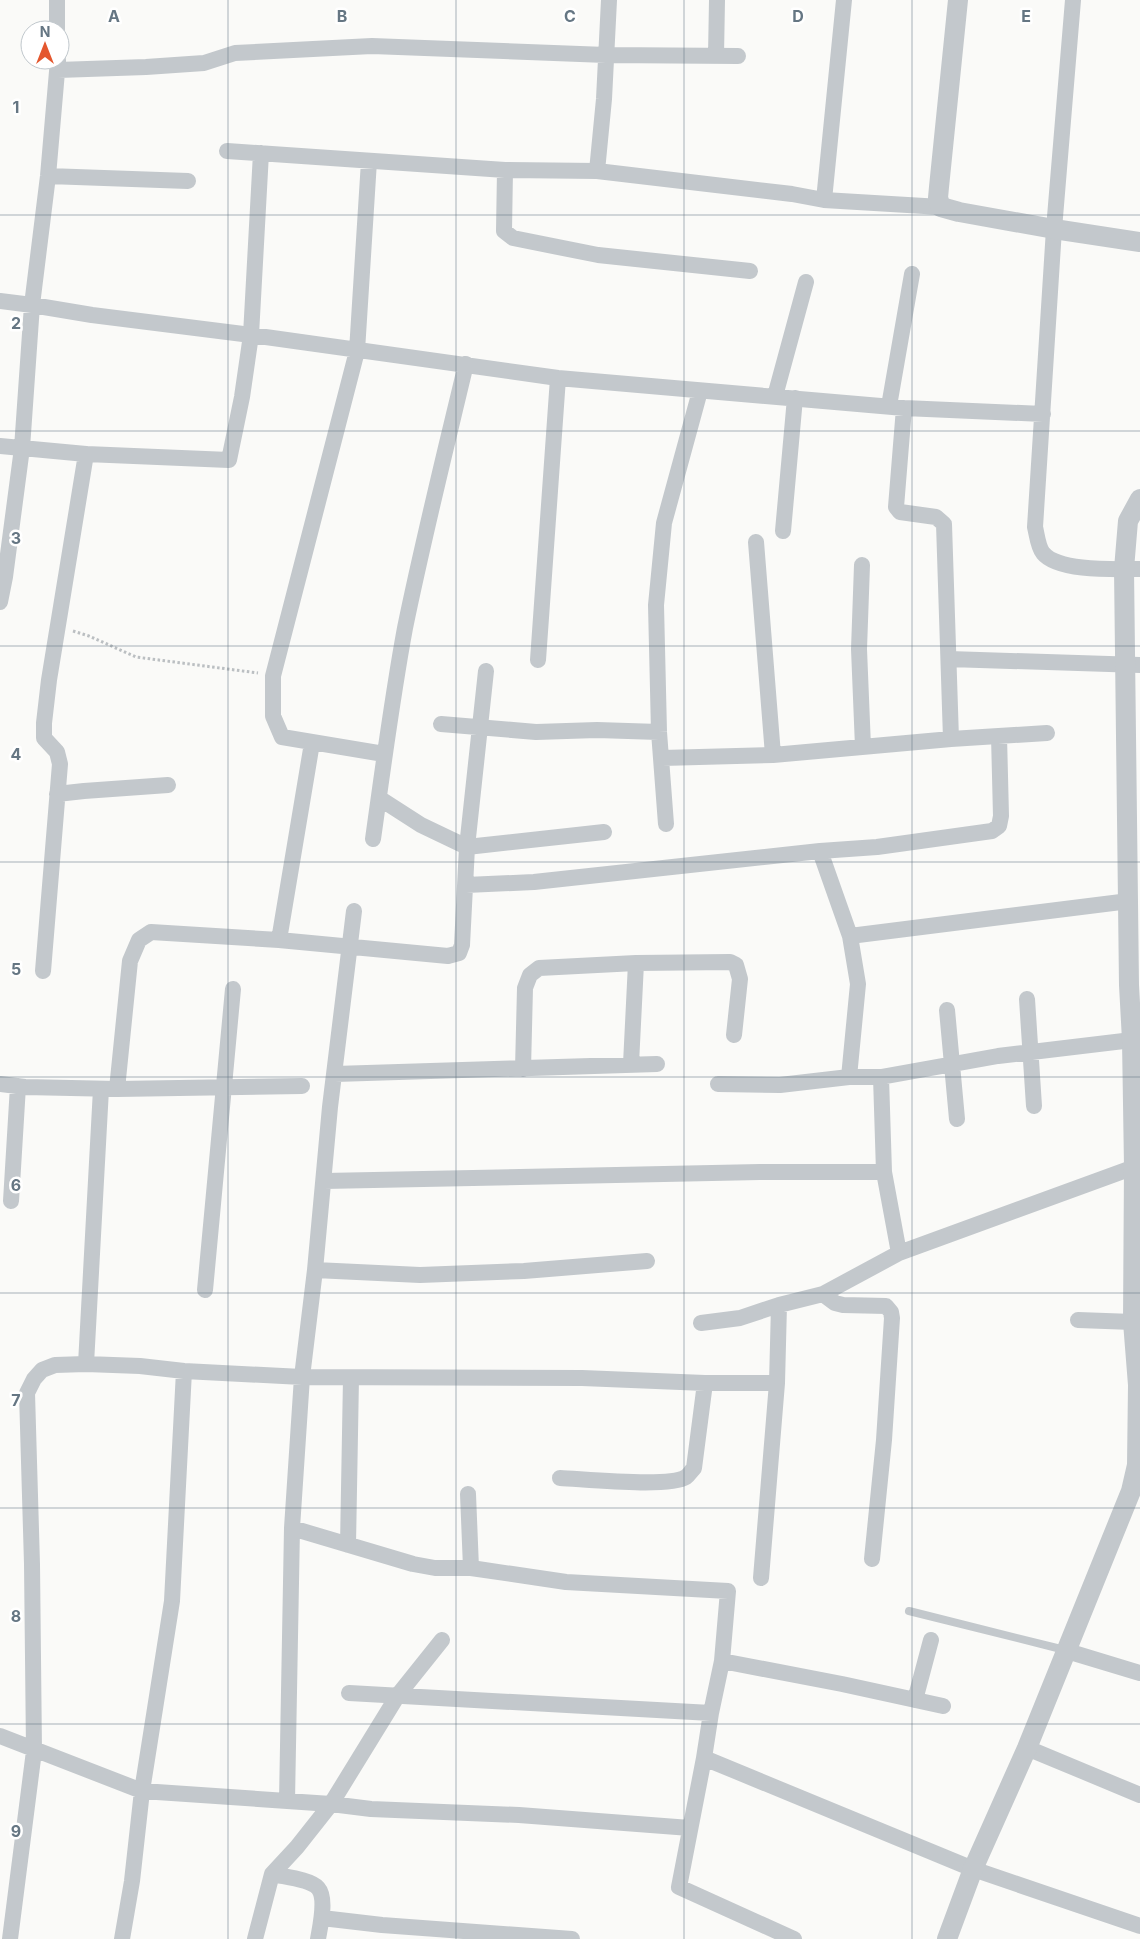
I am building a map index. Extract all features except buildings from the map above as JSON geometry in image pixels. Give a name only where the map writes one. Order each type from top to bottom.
[{"type":"street","points":[[57,0],[57,20]]},
{"type":"street","points":[[597,171],[609,0]]},
{"type":"street","points":[[716,56],[717,0]]},
{"type":"street","points":[[824,200],[844,0]]},
{"type":"street","points":[[941,206],[938,192],[958,0]]},
{"type":"street","points":[[1073,0],[1054,229],[1035,527],[1041,552],[1047,558],[1062,564],[1093,569],[1132,569]]},
{"type":"street","points":[[70,65],[146,67],[204,63],[235,53],[372,46],[606,55],[738,56]]},
{"type":"street","points":[[0,602],[22,448],[32,305],[48,176],[58,70]]},
{"type":"street","points":[[227,151],[505,170],[597,171],[792,194],[824,200],[941,206],[959,212],[1140,242]]},
{"type":"street","points":[[0,446],[86,454],[229,460],[242,397],[251,335],[261,153]]},
{"type":"street","points":[[369,161],[357,351],[273,676],[273,716],[282,737],[384,754]]},
{"type":"street","points":[[505,170],[504,230],[512,238],[598,255],[750,272]]},
{"type":"street","points":[[48,176],[188,181]]},
{"type":"street","points":[[912,274],[897,407],[896,506],[900,512],[936,517],[944,524],[952,739]]},
{"type":"street","points":[[776,396],[806,282]]},
{"type":"street","points":[[0,301],[92,316],[251,335],[558,378],[897,407],[1043,414]]},
{"type":"street","points":[[373,839],[384,754],[405,629],[466,364]]},
{"type":"street","points":[[538,660],[558,378]]},
{"type":"street","points":[[666,824],[659,732],[656,605],[664,523],[700,391]]},
{"type":"street","points":[[783,531],[795,398]]},
{"type":"street","points":[[43,971],[59,757],[57,752],[44,738],[43,730],[49,680],[86,454]]},
{"type":"street","points":[[947,1939],[973,1868],[1027,1748],[1132,1491],[1139,1465],[1139,1385],[1133,1322],[1137,1166],[1132,1040],[1134,985],[1129,901],[1132,569],[1128,521],[1140,499]]},
{"type":"street","points":[[756,542],[773,755]]},
{"type":"street","points":[[862,565],[859,649],[864,747]]},
{"type":"street","points":[[949,659],[1132,665]]},
{"type":"street","points":[[117,1089],[130,961],[139,940],[151,932],[279,940],[448,956],[459,953],[462,945],[467,847],[486,671]]},
{"type":"street","points":[[441,724],[536,732],[597,730],[659,732]]},
{"type":"street","points":[[662,758],[773,755],[952,739],[1046,733]]},
{"type":"street","points":[[466,885],[534,882],[820,851],[877,847],[992,831],[999,826],[1000,816],[999,736]]},
{"type":"street","points":[[279,940],[312,743]]},
{"type":"street","points":[[57,794],[84,790],[168,785]]},
{"type":"street","points":[[379,798],[421,825],[467,847],[604,832]]},
{"type":"street","points":[[820,851],[850,936],[858,984],[849,1077]]},
{"type":"street","points":[[850,936],[1129,901]]},
{"type":"street","points":[[287,1801],[292,1528],[302,1378],[354,911]]},
{"type":"street","points":[[524,1069],[526,981],[534,971],[540,968],[718,961],[736,965],[740,979],[734,1034]]},
{"type":"street","points":[[631,1064],[636,963]]},
{"type":"street","points":[[205,1290],[232,989]]},
{"type":"street","points":[[1027,999],[1034,1106]]},
{"type":"street","points":[[947,1010],[956,1120]]},
{"type":"street","points":[[718,1084],[780,1085],[849,1077],[881,1077],[1030,1052],[1132,1040]]},
{"type":"street","points":[[335,1074],[657,1064]]},
{"type":"street","points":[[881,1077],[884,1172],[899,1253]]},
{"type":"street","points":[[0,1084],[100,1089],[172,1090],[224,1086],[302,1086]]},
{"type":"street","points":[[11,1201],[18,1086]]},
{"type":"street","points":[[86,1364],[100,1089]]},
{"type":"street","points":[[701,1323],[740,1318],[779,1304],[822,1294],[899,1253],[1137,1166]]},
{"type":"street","points":[[324,1181],[760,1172],[884,1172]]},
{"type":"street","points":[[315,1270],[430,1274],[524,1271],[647,1261]]},
{"type":"street","points":[[822,1294],[835,1303],[843,1305],[886,1306],[891,1312],[884,1440],[872,1559]]},
{"type":"street","points":[[761,1578],[777,1384],[779,1304]]},
{"type":"street","points":[[1078,1320],[1133,1322]]},
{"type":"street","points":[[10,1939],[34,1751],[32,1564],[27,1393],[34,1379],[42,1370],[55,1365],[86,1364],[302,1378],[582,1378],[705,1384],[777,1384]]},
{"type":"street","points":[[122,1939],[132,1881],[142,1791],[172,1600],[184,1371]]},
{"type":"street","points":[[348,1545],[351,1378]]},
{"type":"street","points":[[560,1478],[659,1482],[676,1481],[686,1477],[694,1468],[705,1384]]},
{"type":"street","points":[[468,1494],[471,1568]]},
{"type":"street","points":[[292,1528],[413,1564],[435,1568],[471,1568],[566,1582],[728,1591],[722,1661],[679,1887],[794,1939]]},
{"type":"street","points":[[255,1939],[272,1874],[297,1847],[331,1804],[398,1695],[442,1640]]},
{"type":"street","points":[[915,1700],[931,1640]]},
{"type":"street","points":[[1067,1651],[1140,1673]]},
{"type":"street","points":[[722,1661],[943,1706]]},
{"type":"street","points":[[349,1693],[711,1713]]},
{"type":"street","points":[[0,1736],[34,1751],[142,1791],[331,1804],[371,1809],[519,1815],[690,1828]]},
{"type":"street","points":[[1027,1748],[1140,1795]]},
{"type":"street","points":[[704,1758],[973,1868],[1140,1926]]},
{"type":"street","points":[[272,1874],[308,1882],[318,1887],[321,1892],[322,1918],[318,1939]]},
{"type":"street","points":[[322,1918],[437,1934],[572,1939]]},
{"type":"lane","points":[[909,1611],[1067,1651]]},
{"type":"path","points":[[58,627],[89,636],[136,657],[273,676]]}]
